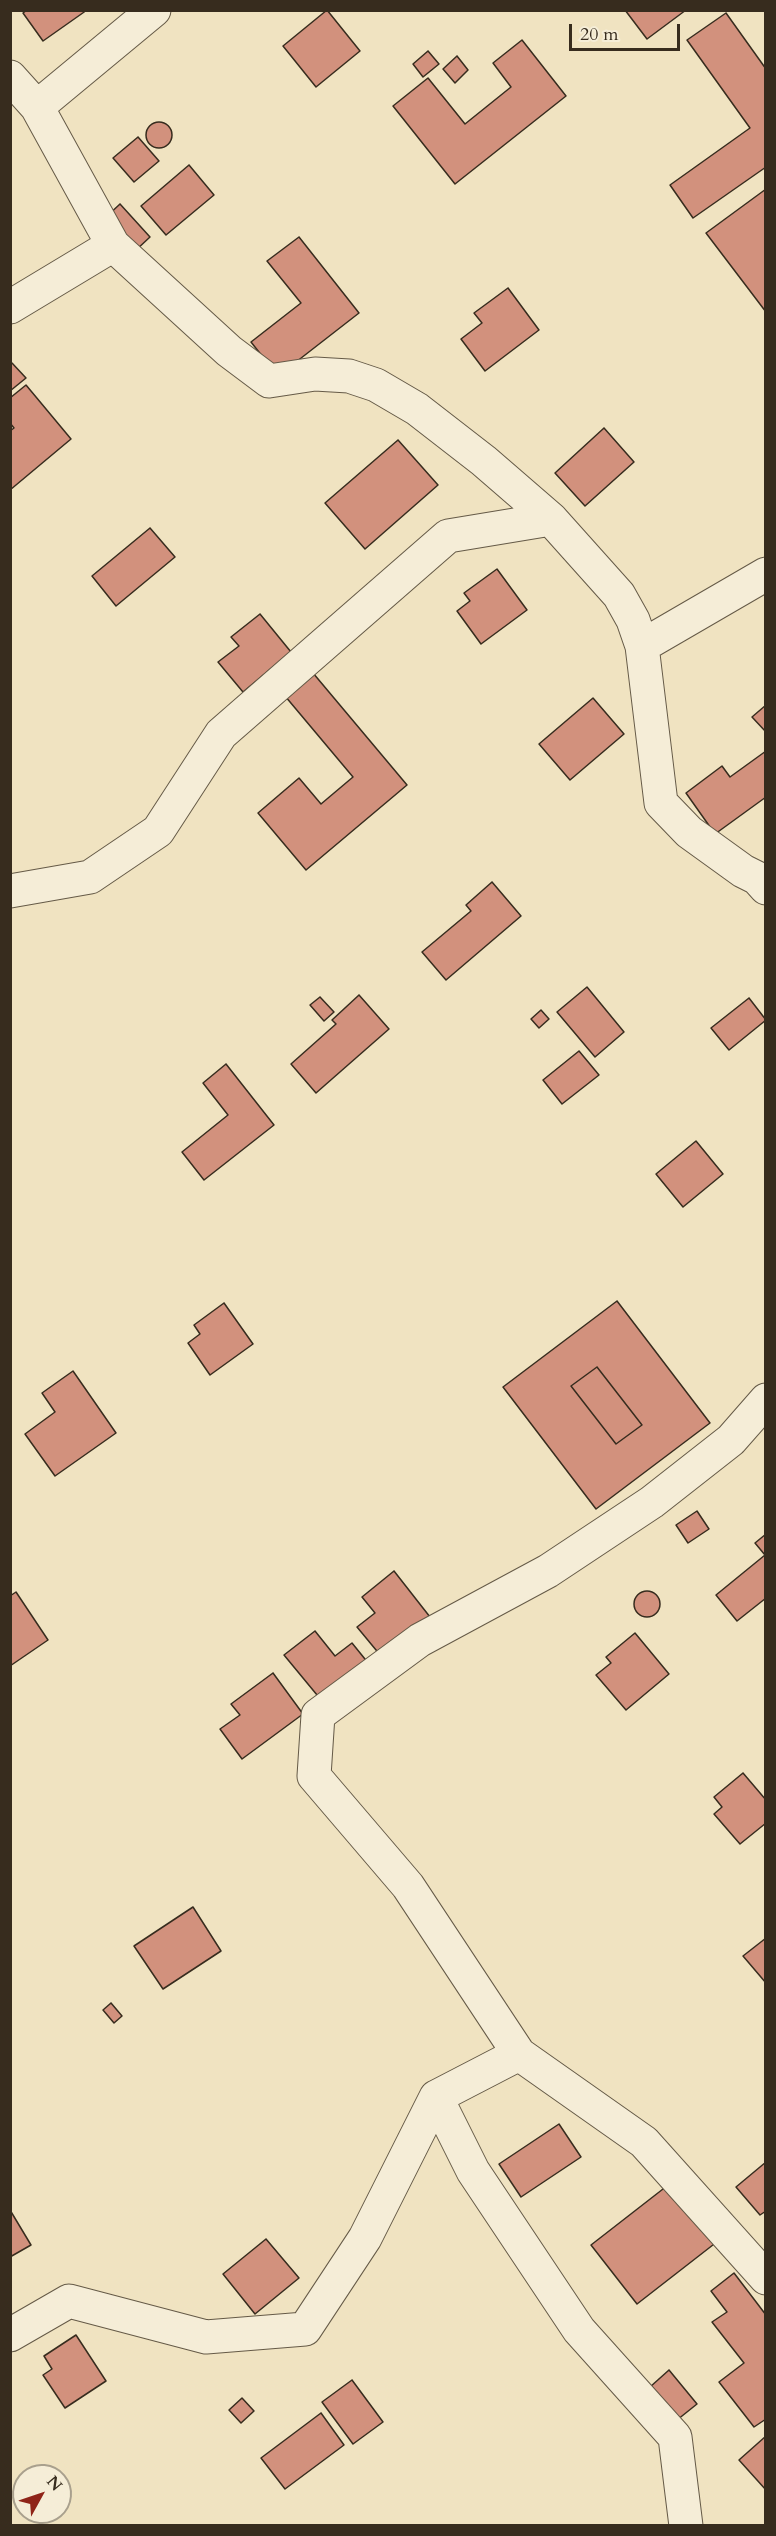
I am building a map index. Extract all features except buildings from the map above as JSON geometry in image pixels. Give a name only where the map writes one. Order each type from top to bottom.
[{"type":"street","points":[[37,108],[154,10]]},
{"type":"street","points":[[10,77],[37,108],[113,245],[229,351],[269,381],[315,374],[349,376],[376,385],[417,410],[476,455],[551,519],[619,595],[633,620],[642,646],[662,803],[689,832],[743,871],[757,878],[765,888]]},
{"type":"street","points":[[10,307],[113,245]]},
{"type":"street","points":[[10,891],[90,877],[158,831],[221,734],[448,536],[551,519]]},
{"type":"street","points":[[642,646],[765,574]]},
{"type":"street","points":[[765,1400],[731,1440],[652,1502],[548,1571],[420,1640],[318,1715],[314,1776],[408,1886],[519,2054],[645,2142],[765,2278]]},
{"type":"street","points":[[10,2335],[69,2301],[206,2337],[305,2329],[365,2238],[436,2097],[519,2054]]},
{"type":"street","points":[[436,2097],[473,2171],[579,2330],[675,2437],[686,2526]]}]
